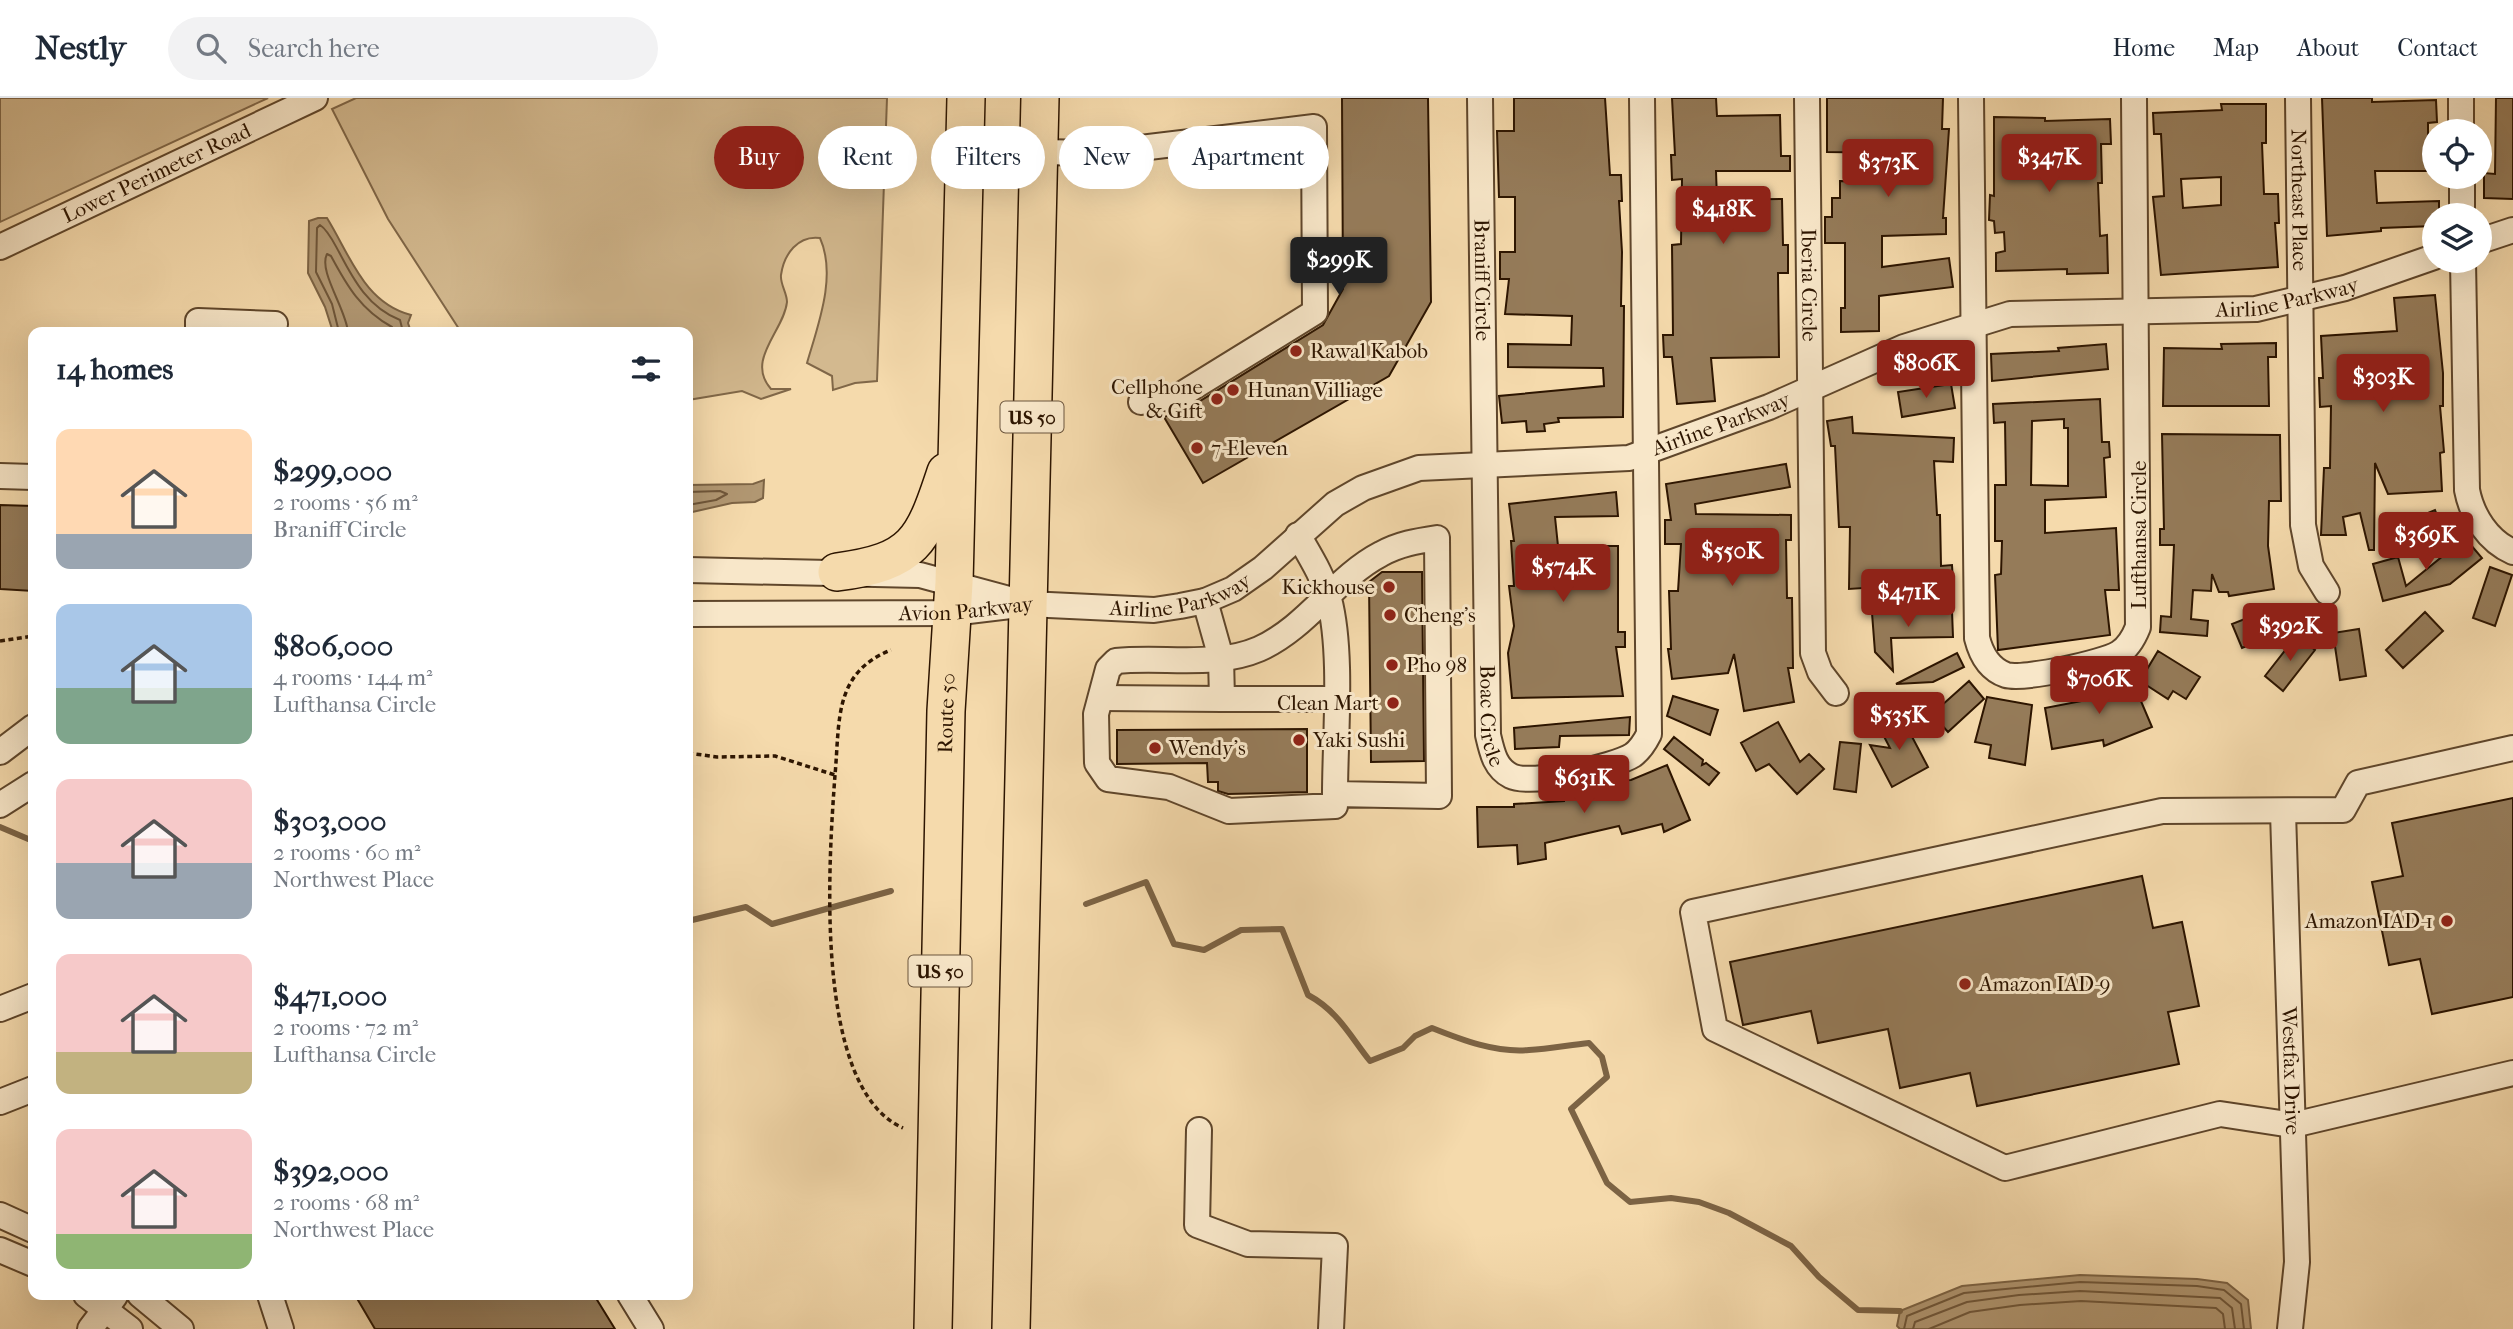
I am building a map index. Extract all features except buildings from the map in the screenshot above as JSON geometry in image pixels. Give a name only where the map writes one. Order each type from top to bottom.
[{"type":"highway","name":"Route 50","points":[[933,1329],[946,711],[953,598],[966,98]]},
{"type":"highway","name":"US 50","points":[[1039,126],[1040,98]]},
{"type":"highway","name":"US 50","points":[[1011,1329],[1037,189]]},
{"type":"highway","points":[[837,572],[875,567],[897,558],[924,531],[958,438]]},
{"type":"street","name":"Lower Perimeter Road","points":[[0,247],[314,98]]},
{"type":"street","name":"Braniff Circle","points":[[1480,98],[1484,463]]},
{"type":"street","points":[[1642,98],[1648,450]]},
{"type":"street","name":"Iberia Circle","points":[[1807,98],[1814,653],[1820,672],[1836,693]]},
{"type":"street","name":"Lufthansa Circle","points":[[1971,98],[1977,638],[1981,651],[1996,670],[2014,676],[2025,676],[2116,655],[2133,639],[2138,627],[2137,311]]},
{"type":"street","points":[[2134,98],[2137,311]]},
{"type":"street","name":"Northeast Place","points":[[2298,98],[2302,525],[2311,566],[2327,592]]},
{"type":"street","points":[[2460,98],[2461,119]]},
{"type":"street","points":[[1045,152],[1099,153],[1314,127],[1315,312],[1179,396],[1141,402]]},
{"type":"street","points":[[2492,237],[2513,230]]},
{"type":"street","name":"Airline Parkway","points":[[1028,604],[1154,610],[1205,601],[1233,589],[1264,568],[1335,504],[1389,477],[1434,466],[1601,462],[1629,458],[1769,407],[1904,347],[2010,314],[2256,309],[2300,301],[2422,261]]},
{"type":"street","points":[[2463,273],[2467,490],[2479,522],[2493,539],[2513,552]]},
{"type":"street","points":[[198,327],[198,321],[275,324]]},
{"type":"street","name":"Boac Circle","points":[[1484,463],[1488,735],[1494,759],[1501,768],[1511,776],[1534,781],[1622,760],[1642,747],[1649,734],[1648,450]]},
{"type":"street","points":[[0,475],[28,477]]},
{"type":"street","points":[[1298,535],[1322,576],[1335,627],[1335,800]]},
{"type":"street","points":[[1437,538],[1439,796],[1335,800],[1228,811],[1169,787],[1108,779],[1097,763],[1096,714],[1108,669],[1116,660],[1221,658],[1246,654],[1288,634],[1379,555],[1408,543],[1437,538]]},
{"type":"street","name":"Avion Parkway","points":[[693,569],[920,575],[953,598]]},
{"type":"street","name":"Avion Parkway","points":[[693,614],[953,598],[1028,604]]},
{"type":"street","points":[[1205,601],[1221,658],[1222,699]]},
{"type":"street","points":[[1102,698],[1335,699]]},
{"type":"street","points":[[0,752],[28,731]]},
{"type":"street","points":[[2513,748],[2358,783],[2343,810],[2162,811],[1692,912],[1715,1029],[2005,1168],[2220,1114],[2293,1125],[2513,1073]]},
{"type":"street","points":[[6,801],[28,788]]},
{"type":"street","name":"Westfax Drive","points":[[2283,812],[2297,1262],[2290,1329]]},
{"type":"street","points":[[0,1009],[28,998]]},
{"type":"street","points":[[0,1102],[28,1091]]},
{"type":"street","points":[[1199,1130],[1197,1225],[1248,1244],[1335,1246],[1331,1329]]},
{"type":"street","points":[[0,1215],[28,1228]]},
{"type":"street","points":[[0,1250],[28,1262]]},
{"type":"street","points":[[90,1329],[102,1300]]},
{"type":"street","points":[[103,1300],[130,1329]]},
{"type":"street","points":[[146,1300],[181,1329]]},
{"type":"street","points":[[272,1300],[281,1329]]},
{"type":"street","points":[[633,1300],[651,1329]]},
{"type":"path","points":[[0,641],[28,637]]},
{"type":"path","points":[[891,650],[865,662],[852,677],[843,696],[829,866],[836,997],[850,1061],[869,1102],[888,1121],[903,1128]]},
{"type":"path","points":[[693,754],[717,757],[775,755],[835,775]]},
{"type":"shaded area","points":[[0,98],[268,98],[0,222]]},
{"type":"shaded area","points":[[356,98],[887,98],[886,126],[818,126],[818,189],[884,189],[877,381],[855,383],[833,390],[832,376],[807,363],[826,284],[827,268],[820,238],[799,243],[785,260],[781,278],[787,302],[780,324],[764,356],[764,378],[771,389],[791,389],[761,399],[742,391],[693,399],[693,327],[458,327],[388,219],[332,109]]},
{"type":"water","points":[[327,218],[360,276],[381,300],[411,315],[409,327],[331,327],[308,273],[309,221]]},
{"type":"water","points":[[764,480],[763,498],[755,502],[732,503],[693,512],[693,485],[753,484]]},
{"type":"water","points":[[2080,1275],[2197,1279],[2227,1283],[2248,1300],[2251,1329],[1900,1329],[1897,1326],[1900,1311],[1962,1286]]},
{"type":"waterway","points":[[0,827],[28,839]]},
{"type":"waterway","points":[[1086,904],[1146,882],[1174,944],[1204,950],[1241,930],[1282,929],[1308,995],[1336,1016],[1370,1061],[1403,1048],[1415,1036],[1432,1028],[1467,1041],[1504,1050],[1589,1043],[1602,1057],[1607,1077],[1571,1109],[1607,1183],[1630,1202],[1671,1198],[1699,1202],[1729,1213],[1791,1246],[1819,1277],[1858,1310],[1900,1311]]},
{"type":"waterway","points":[[693,920],[746,907],[772,924],[891,891]]},
{"type":"place","name":"Rawal Kabob","points":[[1296,351]]},
{"type":"place","name":"Hunan Villiage","points":[[1233,390]]},
{"type":"place","name":"Cellphone & Gift","points":[[1217,399]]},
{"type":"place","name":"7-Eleven","points":[[1197,448]]},
{"type":"place","name":"Kickhouse","points":[[1389,587]]},
{"type":"place","name":"Cheng's","points":[[1390,615]]},
{"type":"place","name":"Pho 98","points":[[1392,665]]},
{"type":"place","name":"Clean Mart","points":[[1393,703]]},
{"type":"place","name":"Yaki Sushi","points":[[1299,740]]},
{"type":"place","name":"Wendy's","points":[[1155,748]]},
{"type":"place","name":"Amazon IAD-1","points":[[2447,921]]},
{"type":"place","name":"Amazon IAD-9","points":[[1965,984]]}]
